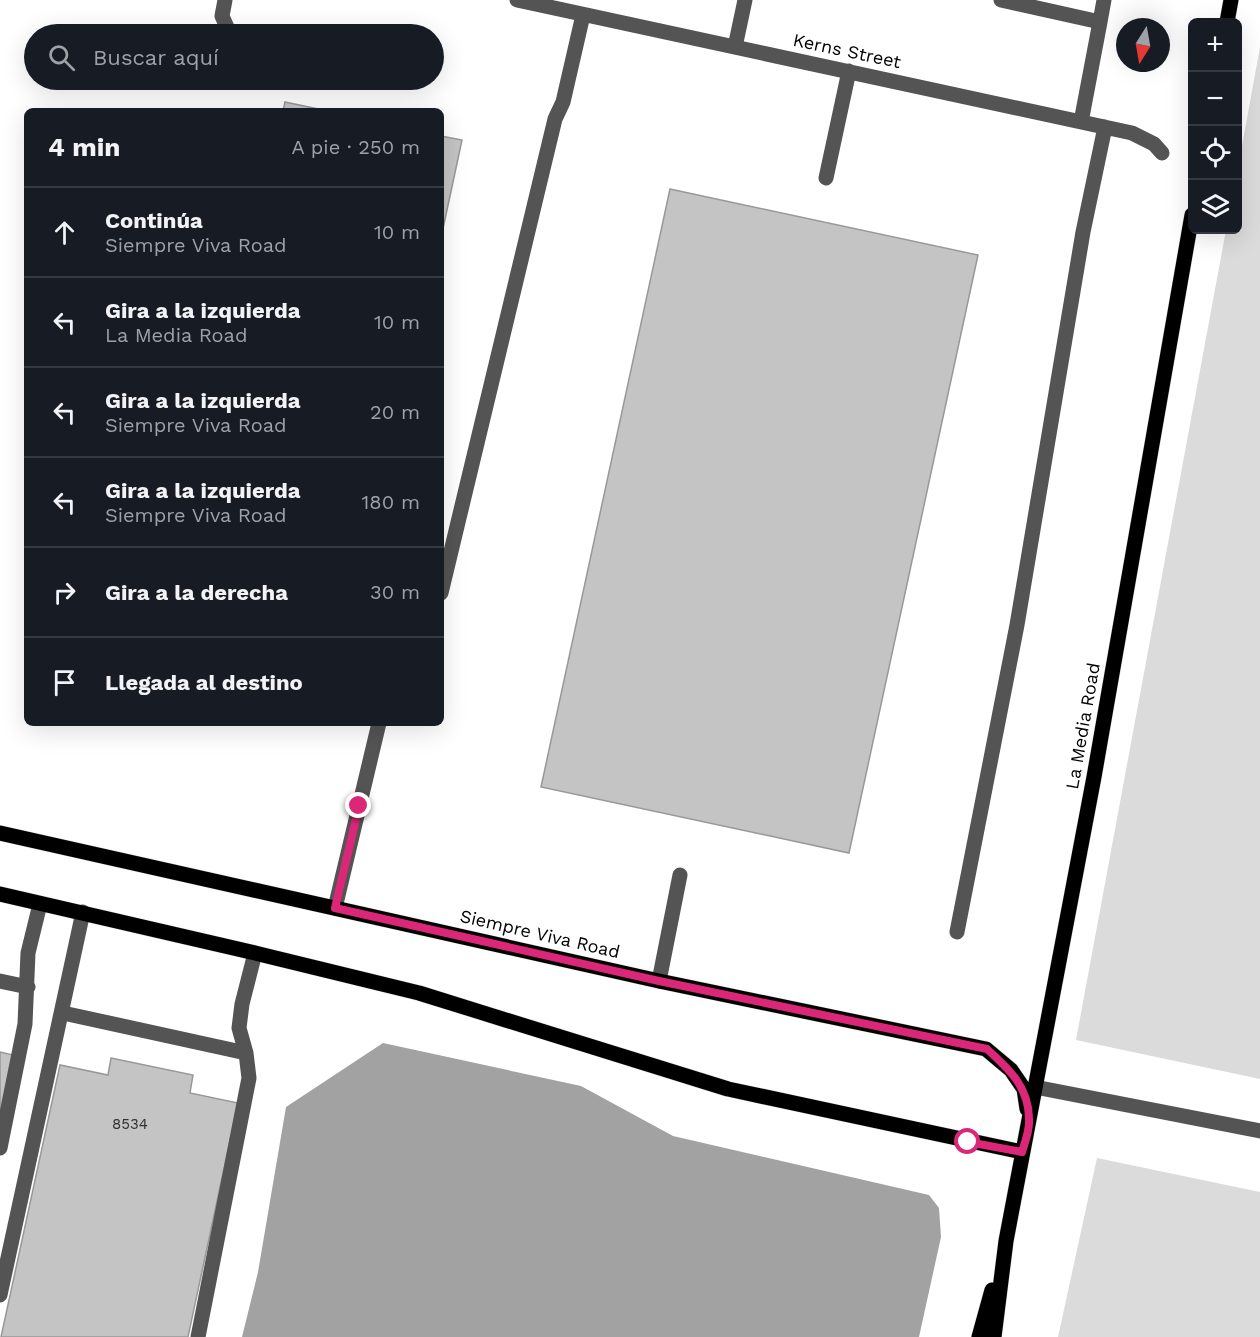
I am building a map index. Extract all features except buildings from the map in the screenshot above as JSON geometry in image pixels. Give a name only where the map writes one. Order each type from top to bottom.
[{"type":"main road","points":[[1228,18],[1231,0]]},
{"type":"main road","name":"La Media Road","points":[[994,1337],[1006,1241],[1094,777],[1189,234]]},
{"type":"main road","name":"Siempre Viva Road","points":[[0,833],[659,981],[987,1049],[1011,1070],[1024,1089],[1030,1120]]},
{"type":"main road","points":[[0,894],[255,952],[419,993],[728,1089],[1022,1152]]},
{"type":"main road","name":"La Media Road","points":[[979,1337],[1006,1241]]},
{"type":"street","points":[[225,0],[222,16],[226,24]]},
{"type":"street","name":"Kerns Street","points":[[517,0],[1132,133],[1154,144],[1162,153]]},
{"type":"street","points":[[735,47],[745,0]]},
{"type":"street","points":[[1000,0],[1100,22]]},
{"type":"street","points":[[1081,122],[1104,0]]},
{"type":"street","points":[[444,581],[555,119],[563,102],[583,15]]},
{"type":"street","points":[[826,177],[849,71]]},
{"type":"street","points":[[957,932],[1017,625],[1083,232],[1105,127]]},
{"type":"street","points":[[335,908],[378,726]]},
{"type":"street","points":[[659,981],[680,875]]},
{"type":"street","points":[[0,1148],[25,1024],[28,953],[40,904]]},
{"type":"street","points":[[0,1295],[84,912]]},
{"type":"street","points":[[198,1337],[249,1078],[246,1053],[239,1028],[242,1004],[255,952]]},
{"type":"street","points":[[0,981],[28,987]]},
{"type":"street","points":[[63,1013],[246,1053]]},
{"type":"street","points":[[1035,1087],[1260,1131]]},
{"type":"shaded area","points":[[1260,47],[1260,1079],[1076,1040],[1225,234],[1242,234],[1242,146]]},
{"type":"shaded area","points":[[383,1043],[581,1086],[673,1136],[929,1195],[939,1208],[941,1237],[919,1337],[242,1337],[258,1272],[286,1107]]},
{"type":"shaded area","points":[[1097,1158],[1260,1192],[1260,1337],[1058,1337]]},
{"type":"route","points":[[359,806],[335,908],[659,981],[987,1049],[1011,1070],[1024,1089],[1030,1120],[1022,1152],[968,1142]]}]
